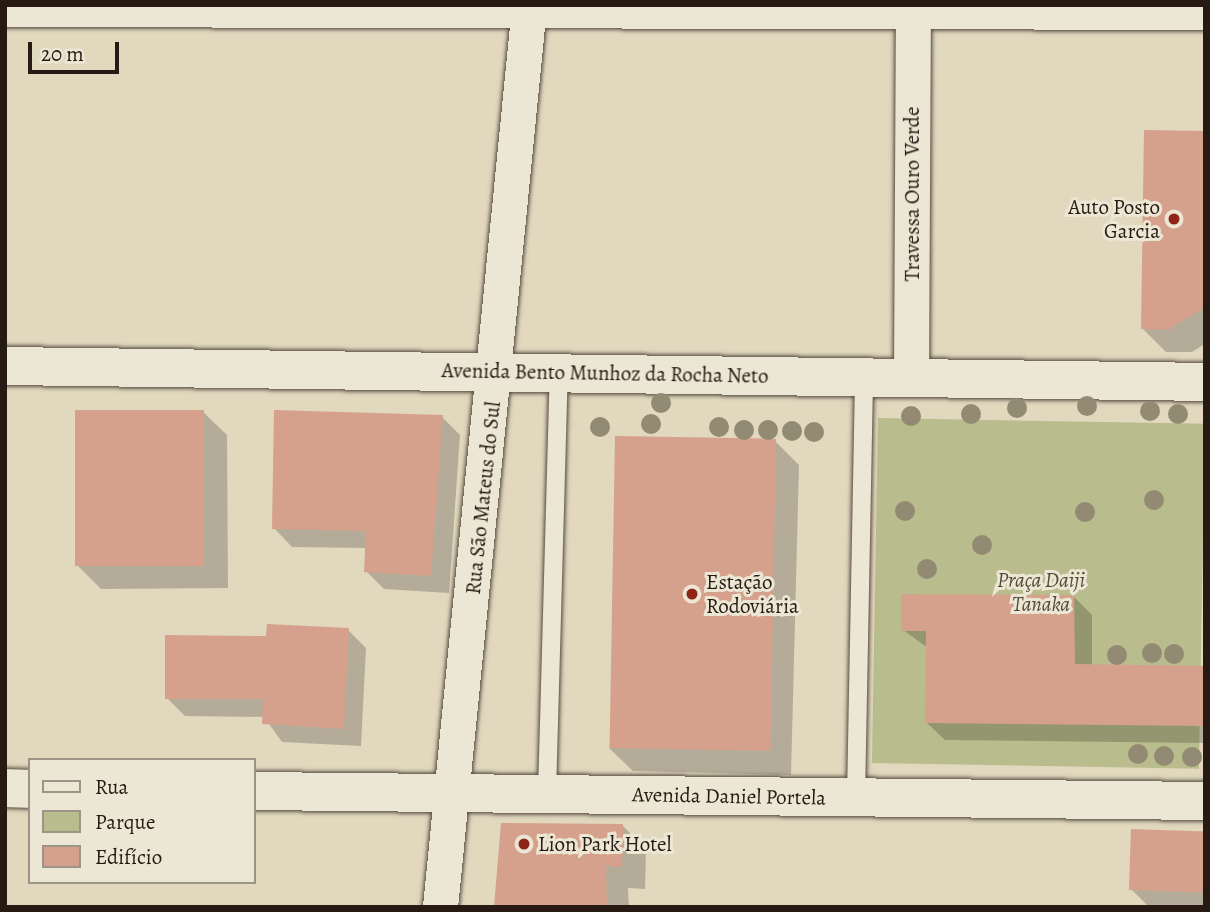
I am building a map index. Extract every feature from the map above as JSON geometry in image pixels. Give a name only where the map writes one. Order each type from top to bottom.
[{"type":"main road","name":"Avenida Bento Munhoz da Rocha Neto","points":[[5,366],[1205,382]]},
{"type":"main road","points":[[5,788],[28,789]]},
{"type":"main road","name":"Avenida Daniel Portela","points":[[256,791],[1205,801]]},
{"type":"street","points":[[5,9],[529,6],[1205,12]]},
{"type":"street","name":"Rua São Mateus do Sul","points":[[440,907],[495,372],[529,6]]},
{"type":"street","name":"Travessa Ouro Verde","points":[[911,378],[913,9]]},
{"type":"lane","points":[[547,794],[559,373]]},
{"type":"lane","points":[[856,797],[864,377]]},
{"type":"green space","name":"Praça Daiji Tanaka","points":[[878,418],[1205,424],[1199,769],[872,763]]},
{"type":"building","name":"Auto Posto Garcia","points":[[1144,130],[1205,131],[1205,307],[1168,330],[1141,329]]},
{"type":"building","points":[[75,410],[204,410],[204,566],[75,566]]},
{"type":"building","points":[[274,410],[443,415],[431,576],[364,572],[366,531],[272,529]]},
{"type":"building","name":"Estação Rodoviária","points":[[615,436],[776,439],[771,751],[610,748]]},
{"type":"building","points":[[901,594],[1074,595],[1075,664],[1205,666],[1205,726],[925,723],[926,631],[901,631]]},
{"type":"building","points":[[267,624],[349,628],[344,729],[262,724],[263,699],[165,699],[165,635],[266,636]]},
{"type":"building","points":[[501,823],[623,824],[622,867],[606,866],[607,907],[494,907]]},
{"type":"building","points":[[1131,829],[1205,832],[1203,893],[1129,890]]},
{"type":"place","name":"Auto Posto Garcia","points":[[1174,219]]},
{"type":"place","name":"Estação Rodoviária","points":[[692,594]]},
{"type":"place","name":"Lion Park Hotel","points":[[524,844]]}]
